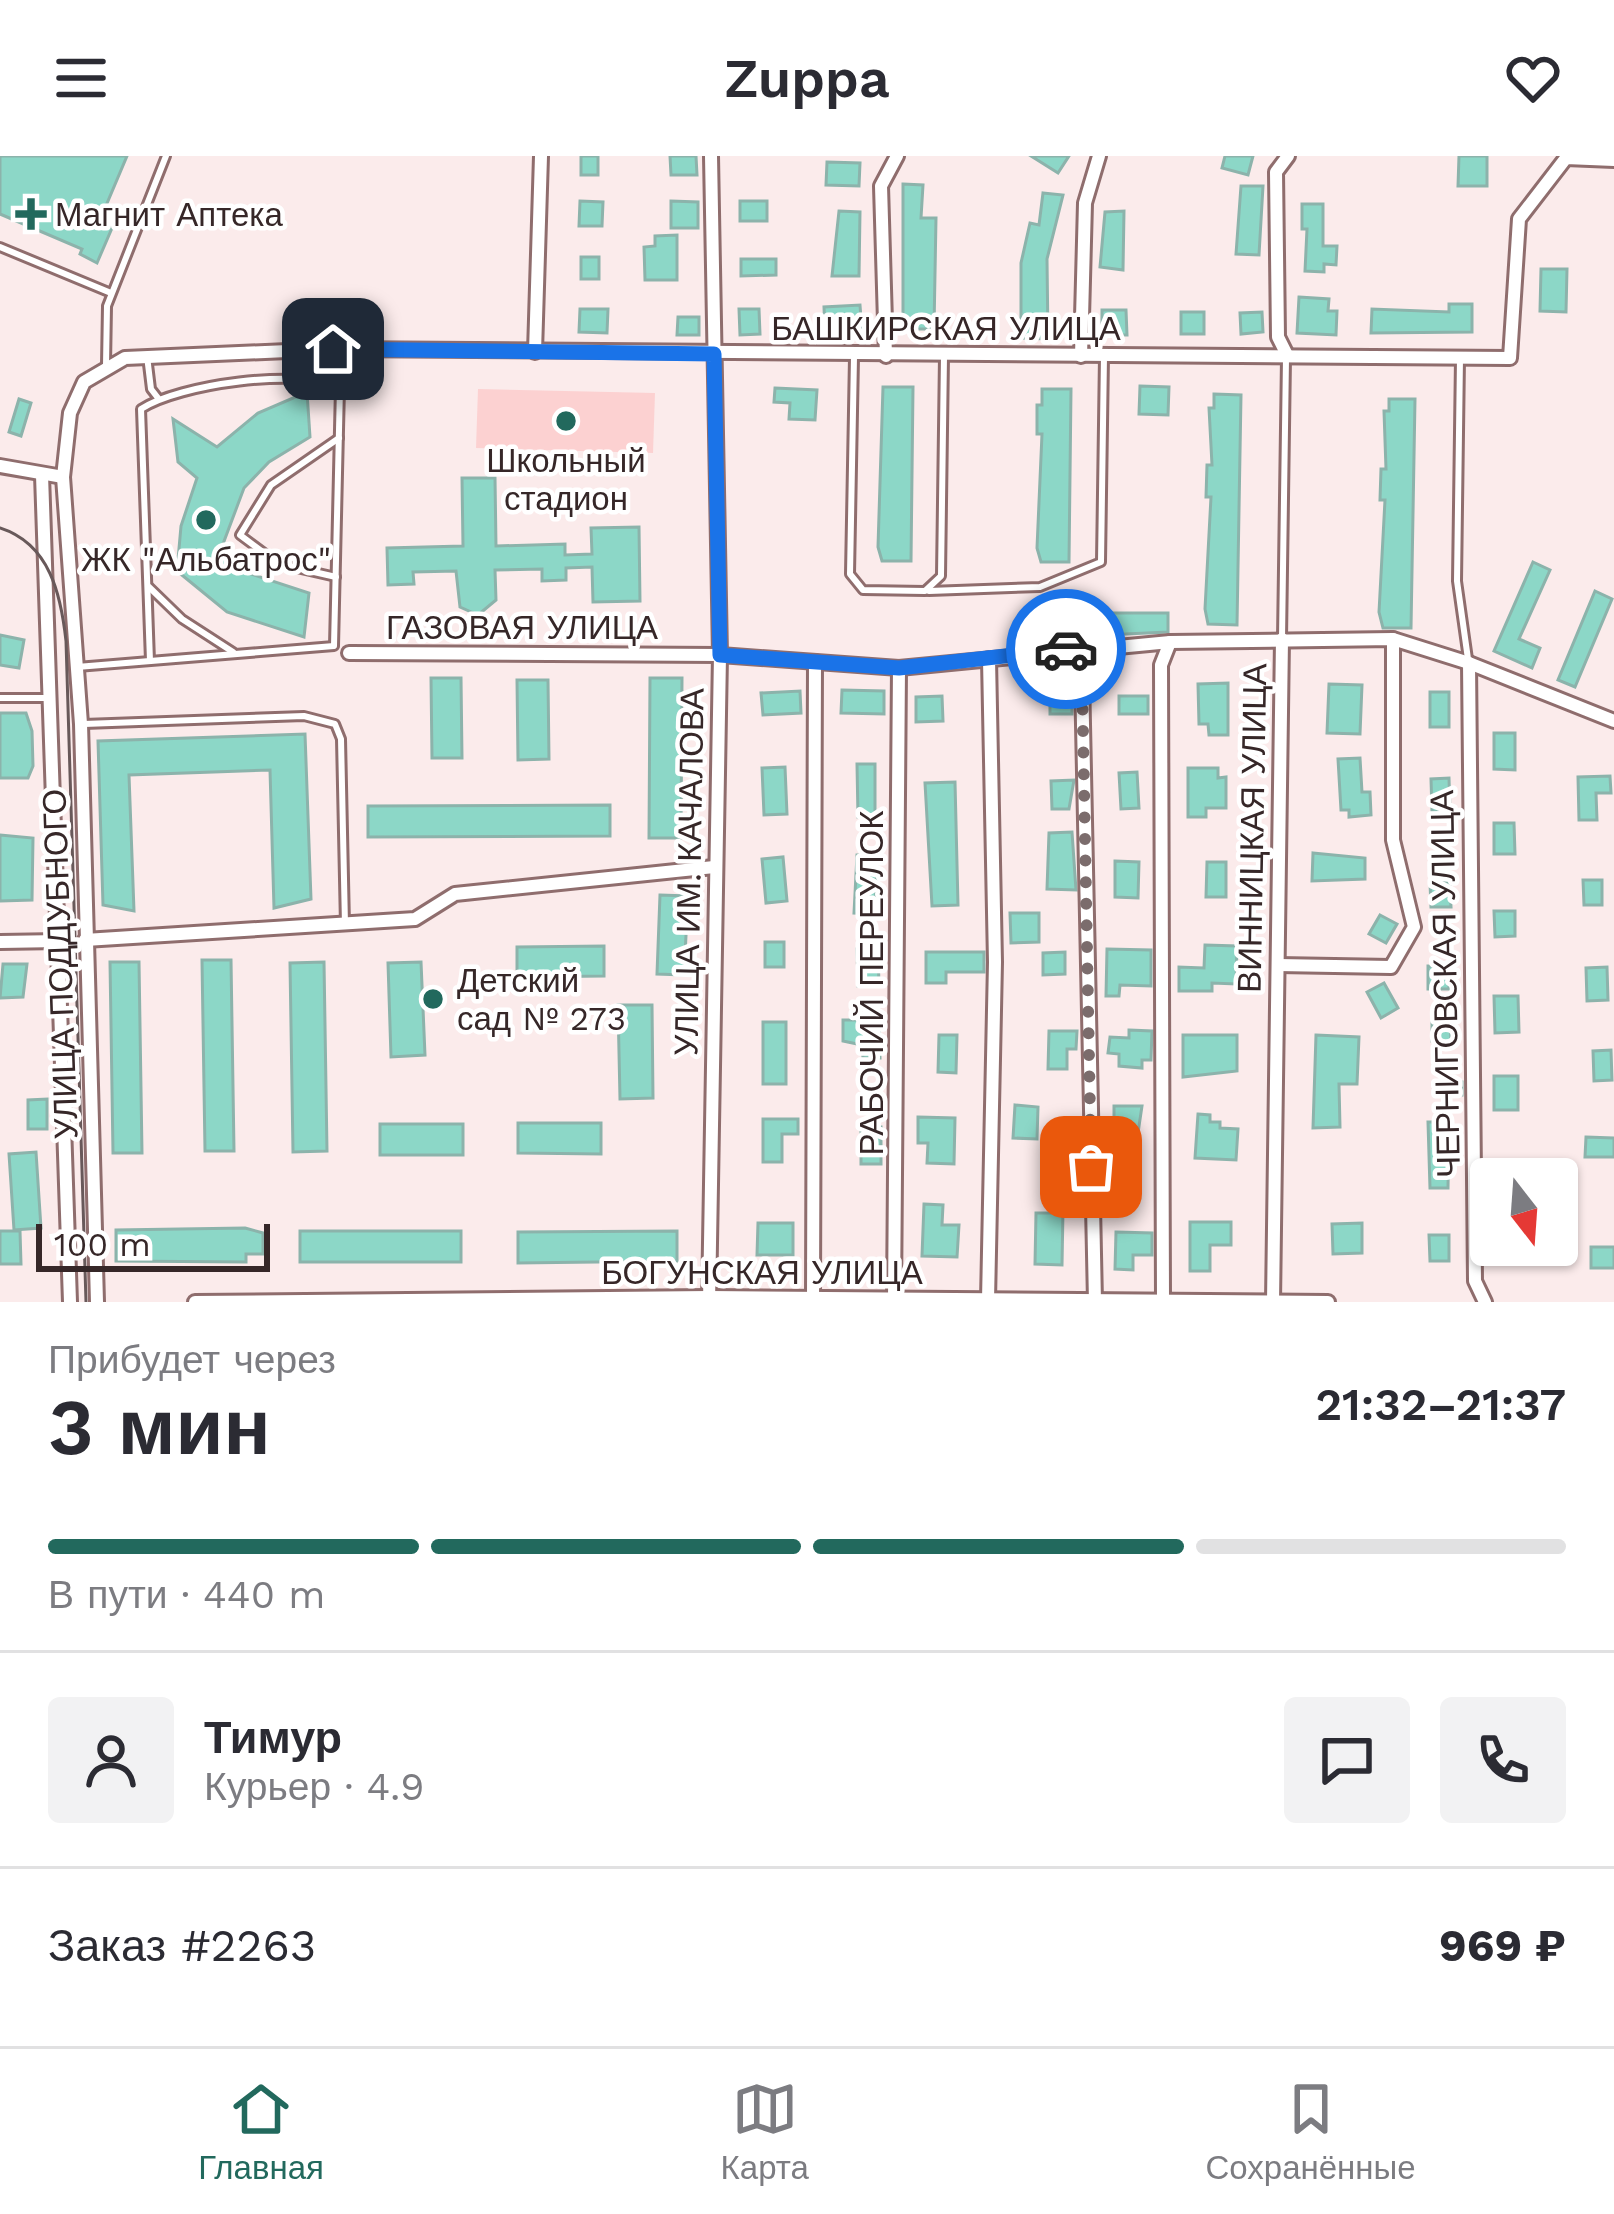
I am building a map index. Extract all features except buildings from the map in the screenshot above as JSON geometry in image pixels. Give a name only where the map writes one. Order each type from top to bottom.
[{"type":"street","points":[[536,352],[541,156]]},
{"type":"street","name":"УЛИЦА ИМ. КАЧАЛОВА","points":[[709,1300],[720,655],[711,156]]},
{"type":"street","points":[[886,356],[881,186],[897,156]]},
{"type":"street","points":[[1081,356],[1085,203],[1099,156]]},
{"type":"street","points":[[1286,355],[1278,337],[1276,172],[1288,156]]},
{"type":"street","name":"БАШКИРСКАЯ УЛИЦА","points":[[106,365],[147,354],[333,349],[1510,358],[1520,219],[1566,157],[1614,160]]},
{"type":"street","points":[[0,466],[63,477],[70,413],[84,382],[106,365]]},
{"type":"street","name":"УЛИЦА ПОДДУБНОГО","points":[[42,475],[70,1302]]},
{"type":"street","name":"УЛИЦА ПОДДУБНОГО","points":[[63,477],[81,724],[97,1302]]},
{"type":"street","name":"ВИННИЦКАЯ УЛИЦА","points":[[1273,1301],[1282,639]]},
{"type":"street","points":[[1278,965],[1391,967],[1414,926],[1393,840],[1393,639]]},
{"type":"street","name":"ГАЗОВАЯ УЛИЦА","points":[[350,652],[720,655],[899,668],[1170,642],[1393,639],[1469,663],[1614,721]]},
{"type":"street","points":[[1163,1300],[1161,664],[1170,642]]},
{"type":"street","points":[[1067,649],[1082,676],[1095,1302]]},
{"type":"street","points":[[988,1300],[995,962],[989,658]]},
{"type":"street","points":[[813,1299],[815,662]]},
{"type":"street","name":"ЧЕРНИГОВСКАЯ УЛИЦА","points":[[1469,663],[1475,1281],[1485,1302]]},
{"type":"street","name":"РАБОЧИЙ ПЕРЕУЛОК","points":[[896,1300],[899,668]]},
{"type":"street","points":[[85,940],[415,919],[455,894],[714,867]]},
{"type":"street","points":[[0,942],[60,941]]},
{"type":"street","name":"БОГУНСКАЯ УЛИЦА","points":[[195,1302],[1328,1302]]},
{"type":"lane","points":[[106,365],[111,293],[166,156]]},
{"type":"lane","points":[[0,248],[111,293]]},
{"type":"lane","points":[[147,354],[151,389],[158,398]]},
{"type":"lane","name":"ВИННИЦКАЯ УЛИЦА","points":[[1282,639],[1286,355]]},
{"type":"lane","points":[[854,356],[850,574],[862,590],[926,592],[1040,587],[1101,562],[1104,356]]},
{"type":"lane","points":[[926,592],[940,576],[944,356]]},
{"type":"lane","points":[[1460,358],[1457,581],[1462,647],[1469,663]]},
{"type":"lane","points":[[76,667],[150,661],[236,653],[334,646],[340,387],[322,379],[270,379],[158,398],[141,409],[150,661]]},
{"type":"lane","points":[[336,577],[280,564],[240,535],[272,484],[339,437]]},
{"type":"lane","points":[[148,586],[194,628],[236,653]]},
{"type":"lane","points":[[0,698],[51,698]]},
{"type":"lane","points":[[81,724],[304,716],[334,724],[341,739],[345,926]]},
{"type":"shaded area","name":"Школьный стадион","points":[[478,389],[655,393],[653,453],[476,448]]},
{"type":"tram line","points":[[0,528],[31,546],[42,559],[61,606],[66,641],[86,1302]]},
{"type":"way so far","points":[[1066,649],[1082,676],[1091,1167]]},
{"type":"place","name":"Магнит Аптека","points":[[31,214]]},
{"type":"place","name":"Школьный стадион","points":[[566,421]]},
{"type":"place","name":"ЖК \"Альбатрос\"","points":[[206,520]]},
{"type":"place","name":"Детский сад № 273","points":[[433,999]]},
{"type":"route","points":[[333,349],[714,354],[720,655],[899,668],[1066,649]]}]
